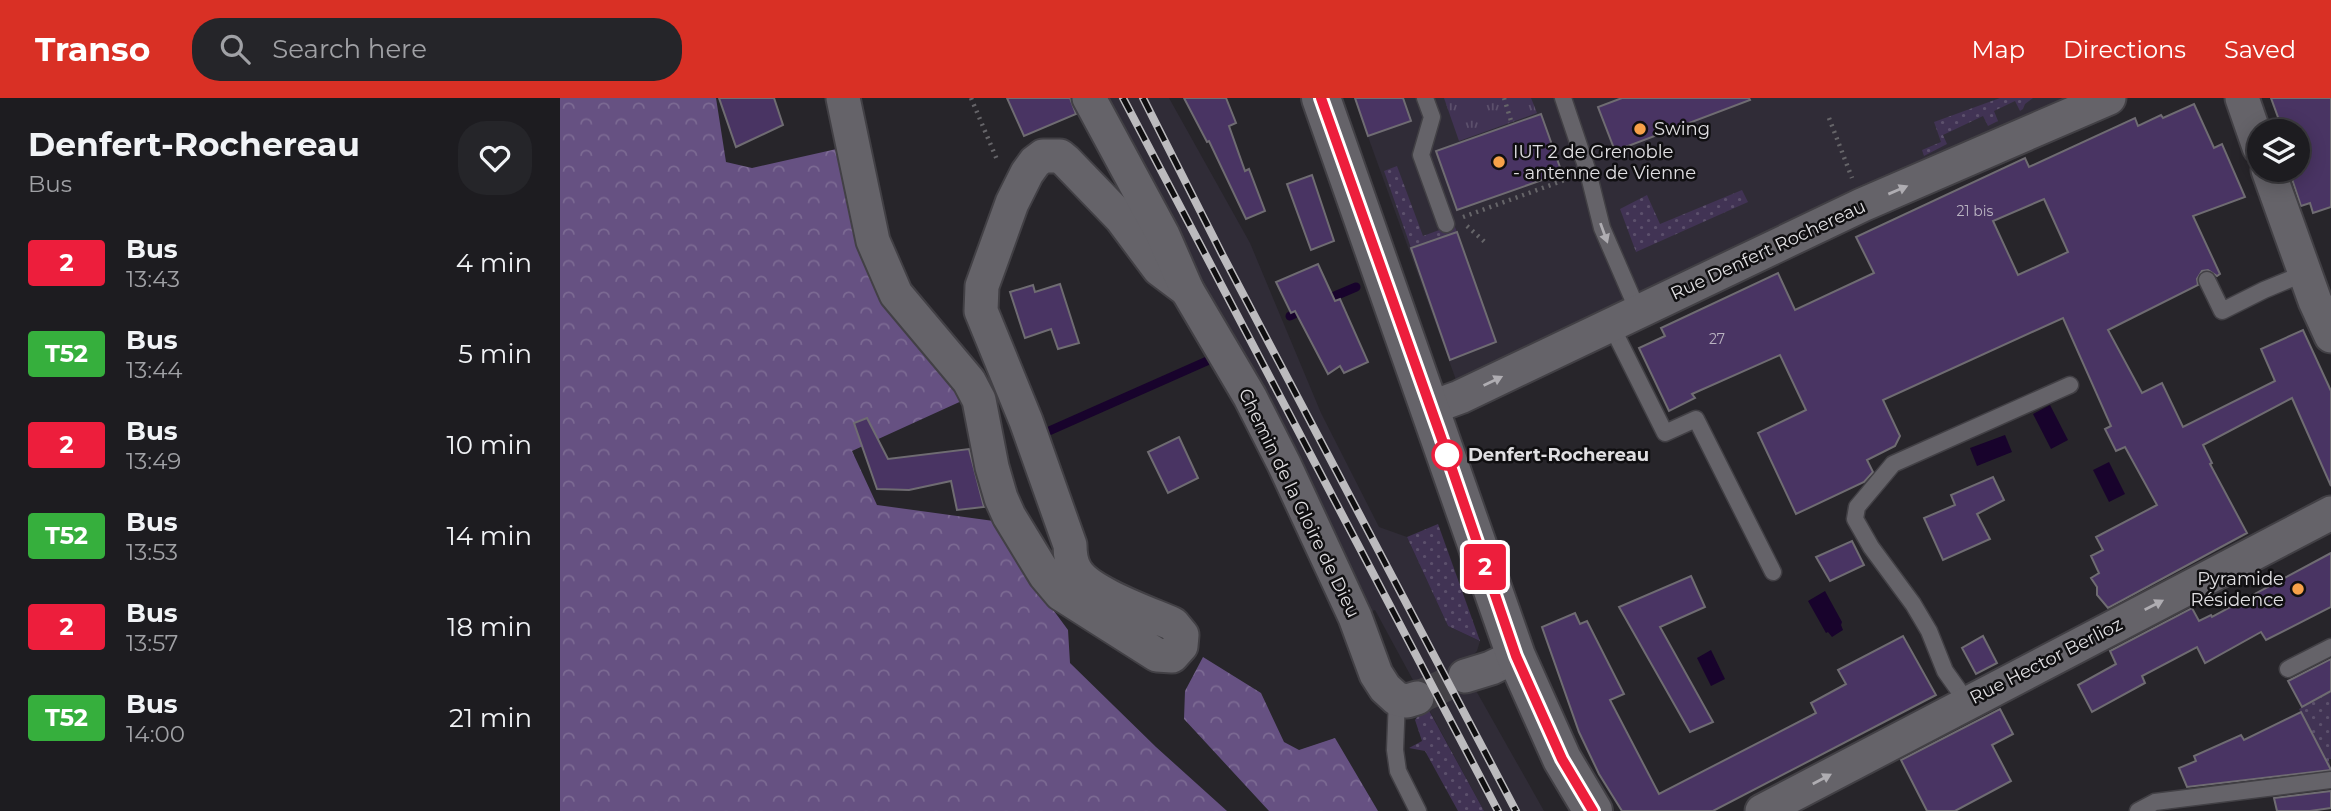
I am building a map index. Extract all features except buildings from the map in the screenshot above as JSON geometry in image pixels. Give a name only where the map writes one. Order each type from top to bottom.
[{"type":"main road","points":[[1321,98],[1516,656],[1562,759],[1593,811]]},
{"type":"street","name":"Chemin de la Gloire de Dieu","points":[[844,98],[873,241],[895,295],[969,381],[979,400],[992,467],[1009,516],[1045,575],[1061,594],[1157,655],[1172,656],[1181,646],[1182,635],[1173,624],[1095,589],[1076,572],[1071,561],[1070,545],[1026,422],[981,311],[982,286],[1012,203],[1027,173],[1035,162],[1050,155],[1060,156],[1066,161],[1121,218],[1159,270],[1187,290]]},
{"type":"street","name":"Chemin de la Gloire de Dieu","points":[[1089,98],[1163,235],[1187,290],[1237,375],[1284,464],[1355,617],[1377,674],[1385,688],[1407,698]]},
{"type":"street","name":"Rue Denfert Rochereau","points":[[1430,408],[1460,397],[2076,105],[2109,98]]},
{"type":"street","points":[[2242,98],[2249,119]]},
{"type":"street","points":[[2272,182],[2331,336]]},
{"type":"street","name":"Rue Hector Berlioz","points":[[1762,811],[2331,513]]},
{"type":"street","points":[[1465,676],[1516,656]]},
{"type":"lane","points":[[1425,98],[1432,117],[1421,155],[1453,221]]},
{"type":"lane","points":[[1563,98],[1588,172],[1589,205],[1602,228],[1624,318],[1665,433],[1696,419],[1773,572]]},
{"type":"lane","points":[[2207,281],[2222,311],[2305,273]]},
{"type":"lane","points":[[1967,702],[1945,671],[1929,631],[1913,604],[1871,547],[1855,519],[1857,507],[1893,464],[2070,385]]},
{"type":"lane","points":[[2288,668],[2331,647]]},
{"type":"lane","points":[[1407,698],[1395,750],[1398,771],[1418,811]]},
{"type":"lane","points":[[2138,811],[2155,802],[2331,780]]},
{"type":"path","points":[[971,98],[998,163]]},
{"type":"path","points":[[1504,98],[1512,124]]},
{"type":"path","points":[[1829,118],[1862,205]]},
{"type":"path","points":[[1453,221],[1588,172]]},
{"type":"shaded area","points":[[1102,98],[1169,98],[1250,243],[1321,413],[1379,527],[1407,537],[1448,626],[1480,641],[1472,656],[1474,687],[1544,811],[1484,811],[1375,610],[1363,614]]},
{"type":"shaded area","points":[[1354,98],[2076,98],[1456,380]]},
{"type":"shaded area","points":[[2050,405],[2068,440],[2051,449],[2033,414]]},
{"type":"shaded area","points":[[2005,435],[2012,452],[1977,466],[1970,448]]},
{"type":"shaded area","points":[[2109,462],[2125,494],[2109,502],[2093,470]]},
{"type":"shaded area","points":[[1825,591],[1842,622],[1843,630],[1832,637],[1826,633],[1808,601]]},
{"type":"shaded area","points":[[1711,650],[1725,679],[1711,686],[1697,658]]},
{"type":"green space","points":[[560,98],[716,98],[726,162],[752,168],[841,148],[966,399],[852,451],[877,505],[1001,522],[1043,596],[1068,630],[1070,663],[1156,747],[1227,811],[560,811]]},
{"type":"green space","points":[[1444,98],[1531,98],[1537,113],[1459,141]]},
{"type":"green space","points":[[2000,98],[2033,98],[2020,111],[2015,101],[1994,111],[1998,121],[1988,126],[1983,116],[1943,135],[1947,144],[1924,156],[1922,150],[1941,142],[1934,122]]},
{"type":"green space","points":[[1397,166],[1423,236],[1455,227],[1457,232],[1411,248],[1384,171]]},
{"type":"green space","points":[[1742,190],[1748,202],[1636,252],[1620,209],[1647,195],[1660,224]]},
{"type":"green space","points":[[1438,524],[1480,641],[1448,626],[1407,537]]},
{"type":"green space","points":[[1203,657],[1261,693],[1284,742],[1299,750],[1335,738],[1378,811],[1269,811],[1184,719],[1185,691]]},
{"type":"green space","points":[[2331,692],[2329,759],[2331,771],[2299,709]]},
{"type":"green space","points":[[1426,705],[1484,811],[1458,811],[1425,751],[1409,748],[1422,741],[1415,720]]},
{"type":"waterway","points":[[1323,301],[1356,287]]},
{"type":"waterway","points":[[1290,316],[1307,308]]},
{"type":"waterway","points":[[1040,435],[1216,357]]},
{"type":"tunnel","points":[[1417,698],[1465,676]]},
{"type":"railway","points":[[1123,98],[1498,811]]},
{"type":"railway","points":[[1143,98],[1223,256],[1516,811]]},
{"type":"bus line","name":"2","points":[[1321,98],[1516,656],[1545,725],[1593,811]]},
{"type":"place","name":"Swing","points":[[1640,129]]},
{"type":"place","name":"IUT 2 de Grenoble - antenne de Vienne","points":[[1499,162]]},
{"type":"place","name":"Denfert-Rochereau","points":[[1447,455]]},
{"type":"place","name":"Pyramide Résidence","points":[[2298,589]]}]
